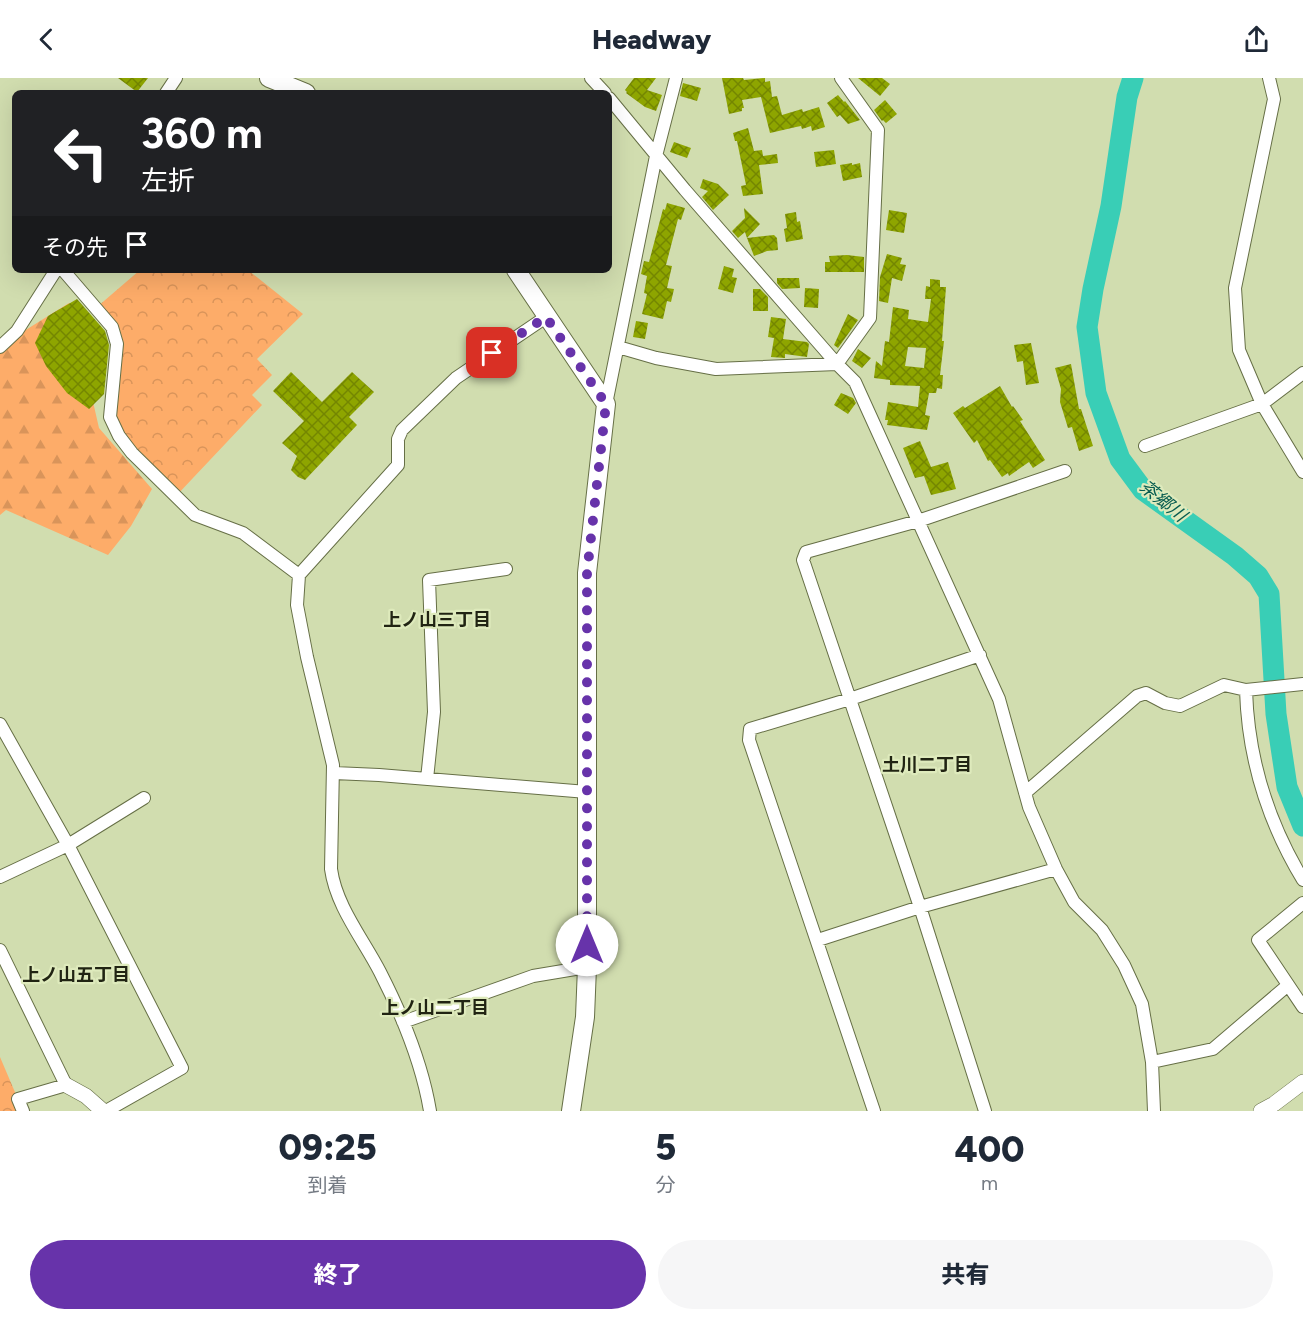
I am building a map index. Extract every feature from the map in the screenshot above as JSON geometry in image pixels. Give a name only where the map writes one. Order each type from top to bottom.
[{"type":"main road","points":[[269,78],[299,90]]},
{"type":"main road","points":[[518,273],[606,404],[587,573],[587,967],[585,1017],[571,1111]]},
{"type":"street","points":[[591,78],[602,90]]},
{"type":"street","points":[[606,404],[656,156],[676,78]]},
{"type":"street","points":[[837,364],[870,318],[878,130],[841,78]]},
{"type":"street","points":[[1269,78],[1274,99],[1235,288],[1239,350],[1262,404],[1303,472]]},
{"type":"street","points":[[612,102],[656,156],[855,382],[999,699],[1029,807],[1056,869],[1074,902],[1102,930],[1124,965],[1142,1004],[1152,1062],[1154,1111]]},
{"type":"street","points":[[0,347],[17,331],[54,273]]},
{"type":"street","points":[[66,273],[112,327],[117,344],[110,417],[118,436],[132,453],[195,515],[243,533],[299,575]]},
{"type":"street","points":[[430,1111],[427,1094],[403,1022],[379,970],[359,937],[333,883],[331,869],[334,773],[297,605],[299,575],[398,465],[398,439],[402,430],[456,378],[546,317]]},
{"type":"street","points":[[618,347],[656,358],[716,369],[837,364]]},
{"type":"street","points":[[1145,446],[1262,404],[1303,373]]},
{"type":"street","points":[[986,1111],[803,560],[806,552],[918,521],[1065,471]]},
{"type":"street","points":[[427,779],[434,712],[429,580],[506,569]]},
{"type":"street","points":[[874,1111],[818,940],[780,836],[749,740],[750,729],[850,699],[980,655]]},
{"type":"street","points":[[1026,793],[1137,696],[1146,693],[1165,703],[1180,706],[1224,685],[1246,690],[1303,684]]},
{"type":"street","points":[[1246,690],[1247,719],[1259,780],[1270,816],[1303,880]]},
{"type":"street","points":[[0,724],[68,845],[182,1068],[104,1111],[86,1096],[66,1085],[0,950]]},
{"type":"street","points":[[334,773],[587,792]]},
{"type":"street","points":[[0,878],[68,845],[144,798]]},
{"type":"street","points":[[818,940],[920,907],[1056,869]]},
{"type":"street","points":[[1303,903],[1258,940],[1303,1007]]},
{"type":"street","points":[[403,1022],[533,976],[587,967]]},
{"type":"street","points":[[1152,1062],[1213,1049],[1287,986]]},
{"type":"street","points":[[1261,1111],[1303,1082]]},
{"type":"street","points":[[23,1111],[18,1099],[66,1085]]},
{"type":"green space","points":[[137,273],[252,273],[303,314],[257,359],[272,375],[252,395],[262,405],[176,496],[115,429],[112,327],[97,307]]},
{"type":"green space","points":[[69,303],[91,331],[91,393],[99,428],[152,489],[131,526],[108,555],[6,510],[0,515],[0,351],[16,336]]},
{"type":"green space","points":[[0,1057],[23,1111],[0,1111]]},
{"type":"building","points":[[118,78],[148,78],[139,90],[134,90]]},
{"type":"building","points":[[634,78],[656,78],[647,90],[662,95],[656,111],[645,107],[626,93],[625,90]]},
{"type":"building","points":[[722,78],[743,78],[744,80],[765,78],[765,82],[770,81],[772,97],[777,96],[782,115],[819,107],[825,127],[812,131],[811,126],[802,129],[801,126],[770,133],[761,97],[742,100],[744,108],[742,111],[729,114]]},
{"type":"building","points":[[858,78],[882,78],[890,84],[880,96]]},
{"type":"building","points":[[683,83],[701,88],[697,101],[680,96]]},
{"type":"building","points":[[838,95],[860,120],[848,124],[840,115],[837,117],[827,103]]},
{"type":"building","points":[[885,100],[897,114],[886,123],[874,110]]},
{"type":"building","points":[[748,128],[754,151],[762,150],[763,156],[777,154],[778,163],[759,165],[763,194],[743,196],[741,186],[746,185],[737,141],[733,133]]},
{"type":"building","points":[[674,142],[691,148],[687,158],[670,152]]},
{"type":"building","points":[[834,150],[836,164],[816,167],[814,152]]},
{"type":"building","points":[[852,163],[852,165],[860,163],[862,177],[843,181],[840,165]]},
{"type":"building","points":[[703,179],[718,184],[729,195],[713,210],[702,197],[708,191],[700,188]]},
{"type":"building","points":[[667,203],[685,208],[681,220],[678,219],[666,265],[672,266],[667,288],[674,289],[671,302],[667,301],[663,319],[642,314],[647,294],[644,293],[647,276],[641,274],[644,261],[649,262],[663,209],[665,210]]},
{"type":"building","points":[[744,208],[760,224],[747,238],[745,232],[738,238],[732,231],[745,218]]},
{"type":"building","points":[[889,210],[907,213],[904,233],[886,230]]},
{"type":"building","points":[[796,212],[803,239],[786,242],[785,214]]},
{"type":"building","points":[[774,235],[777,238],[778,250],[754,256],[747,238]]},
{"type":"building","points":[[887,254],[902,258],[900,264],[906,265],[902,281],[892,278],[888,303],[879,301],[880,277]]},
{"type":"building","points":[[829,256],[864,257],[864,272],[825,272],[825,262],[830,262]]},
{"type":"building","points":[[724,266],[734,269],[732,277],[737,278],[733,293],[718,289]]},
{"type":"building","points":[[777,278],[799,278],[800,288],[782,289],[777,283]]},
{"type":"building","points":[[930,279],[940,280],[940,287],[946,287],[940,375],[943,375],[942,389],[937,388],[936,393],[929,393],[925,415],[930,416],[927,430],[887,425],[888,420],[885,420],[888,402],[918,407],[920,386],[890,385],[890,380],[874,378],[876,361],[882,366],[885,341],[889,342],[893,307],[909,310],[908,319],[928,322],[931,299],[925,299],[926,286],[930,287]],"holes":[[[908,347],[926,348],[924,368],[905,366]]]},
{"type":"building","points":[[805,288],[819,289],[818,308],[804,307]]},
{"type":"building","points":[[753,289],[760,289],[768,297],[768,311],[753,311]]},
{"type":"building","points":[[77,299],[105,331],[109,345],[104,394],[89,409],[67,393],[46,366],[35,343],[48,316]]},
{"type":"building","points":[[848,314],[858,320],[838,348],[834,345]]},
{"type":"building","points":[[771,317],[786,319],[783,339],[809,344],[807,357],[785,354],[785,358],[771,357],[774,338],[768,337]]},
{"type":"building","points":[[636,321],[648,323],[645,339],[633,337]]},
{"type":"building","points":[[1031,343],[1039,383],[1026,385],[1023,361],[1017,362],[1014,345]]},
{"type":"building","points":[[858,349],[871,358],[862,368],[852,361]]},
{"type":"building","points":[[1071,364],[1079,409],[1081,409],[1093,446],[1079,451],[1072,427],[1068,428],[1060,402],[1061,389],[1055,368]]},
{"type":"building","points":[[291,372],[322,402],[352,372],[374,392],[349,417],[357,425],[305,480],[291,470],[297,456],[282,443],[304,421],[273,391]]},
{"type":"building","points":[[1000,386],[1012,407],[1023,420],[1020,421],[1045,460],[1033,468],[1029,462],[1009,476],[1008,473],[1002,477],[990,460],[988,461],[977,440],[974,443],[953,413]]},
{"type":"building","points":[[841,393],[853,398],[856,403],[848,414],[834,405]]},
{"type":"building","points":[[920,441],[931,467],[948,462],[956,489],[931,495],[924,476],[915,478],[903,448]]},
{"type":"waterway","name":"茶郷川","points":[[1133,78],[1127,97],[1111,206],[1087,327],[1096,393],[1120,459],[1143,490],[1235,556],[1258,576],[1269,594],[1276,714],[1287,787],[1303,826]]},
{"type":"district","name":"上ノ山三丁目","points":[[437,620]]},
{"type":"district","name":"土川二丁目","points":[[927,765]]},
{"type":"district","name":"上ノ山五丁目","points":[[76,975]]},
{"type":"district","name":"上ノ山二丁目","points":[[435,1008]]},
{"type":"route","points":[[492,353],[546,317],[606,404],[587,573],[587,945]]}]
